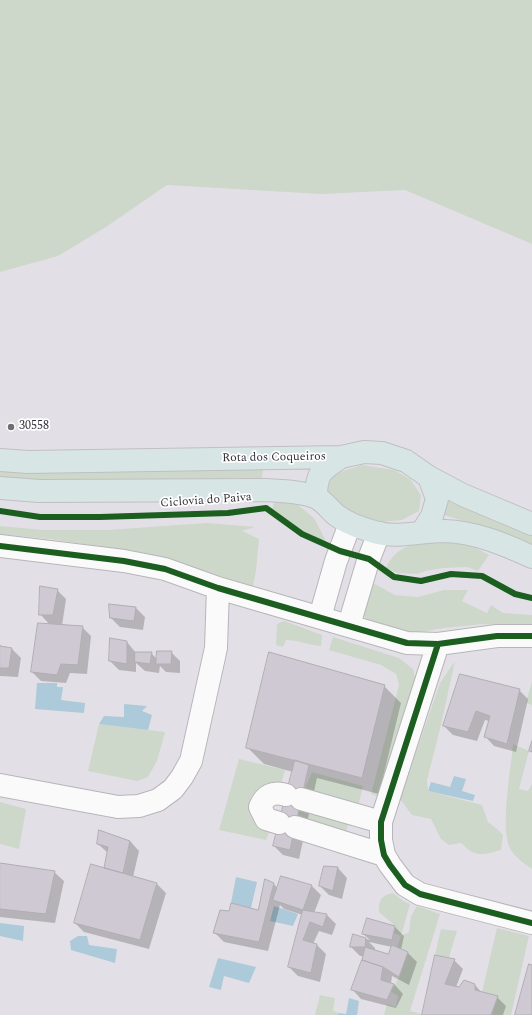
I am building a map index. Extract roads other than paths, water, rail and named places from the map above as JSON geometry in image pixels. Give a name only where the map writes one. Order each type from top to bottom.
[{"type":"main road","name":"Rota dos Coqueiros","points":[[0,460],[28,462],[341,457],[364,452],[382,453],[406,461],[429,477],[463,495],[532,524]]},
{"type":"main road","points":[[316,497],[316,483],[323,469],[341,457]]},
{"type":"main road","points":[[422,532],[432,516],[437,499],[429,477]]},
{"type":"main road","points":[[0,488],[39,491],[267,490],[295,492],[316,497],[350,524],[379,533],[398,535],[445,531],[468,533],[532,557]]},
{"type":"street","points":[[320,617],[336,561],[350,524]]},
{"type":"street","points":[[349,625],[368,561],[379,533]]},
{"type":"street","points":[[0,546],[124,561],[158,567],[218,588],[407,643],[438,644],[497,636],[532,636]]},
{"type":"street","points":[[0,785],[118,807],[139,806],[158,800],[173,789],[191,761],[216,648],[218,588]]},
{"type":"street","points":[[438,644],[381,822],[381,840],[384,855],[396,875],[405,885],[420,894],[532,923]]},
{"type":"street","points":[[381,822],[279,793],[268,795],[260,808],[266,819],[384,855]]},
{"type":"water","points":[[37,683],[57,683],[57,687],[63,687],[61,700],[85,703],[84,713],[35,709]]},
{"type":"water","points":[[124,704],[147,706],[142,711],[152,715],[148,730],[99,724],[104,716],[124,717]]},
{"type":"water","points":[[454,776],[466,779],[462,791],[475,795],[473,801],[428,791],[431,782],[450,787]]},
{"type":"water","points":[[236,877],[257,882],[251,908],[231,903]]},
{"type":"water","points":[[274,906],[298,914],[293,926],[270,921]]},
{"type":"water","points":[[0,923],[24,926],[23,941],[0,936]]},
{"type":"water","points":[[78,936],[87,936],[89,945],[117,949],[115,963],[71,950],[70,941]]},
{"type":"water","points":[[218,958],[256,967],[249,983],[224,976],[221,990],[209,987]]},
{"type":"water","points":[[349,998],[359,1001],[357,1015],[338,1015],[339,1013],[346,1014]]},
{"type":"place","name":"30558","points":[[11,427]]}]
